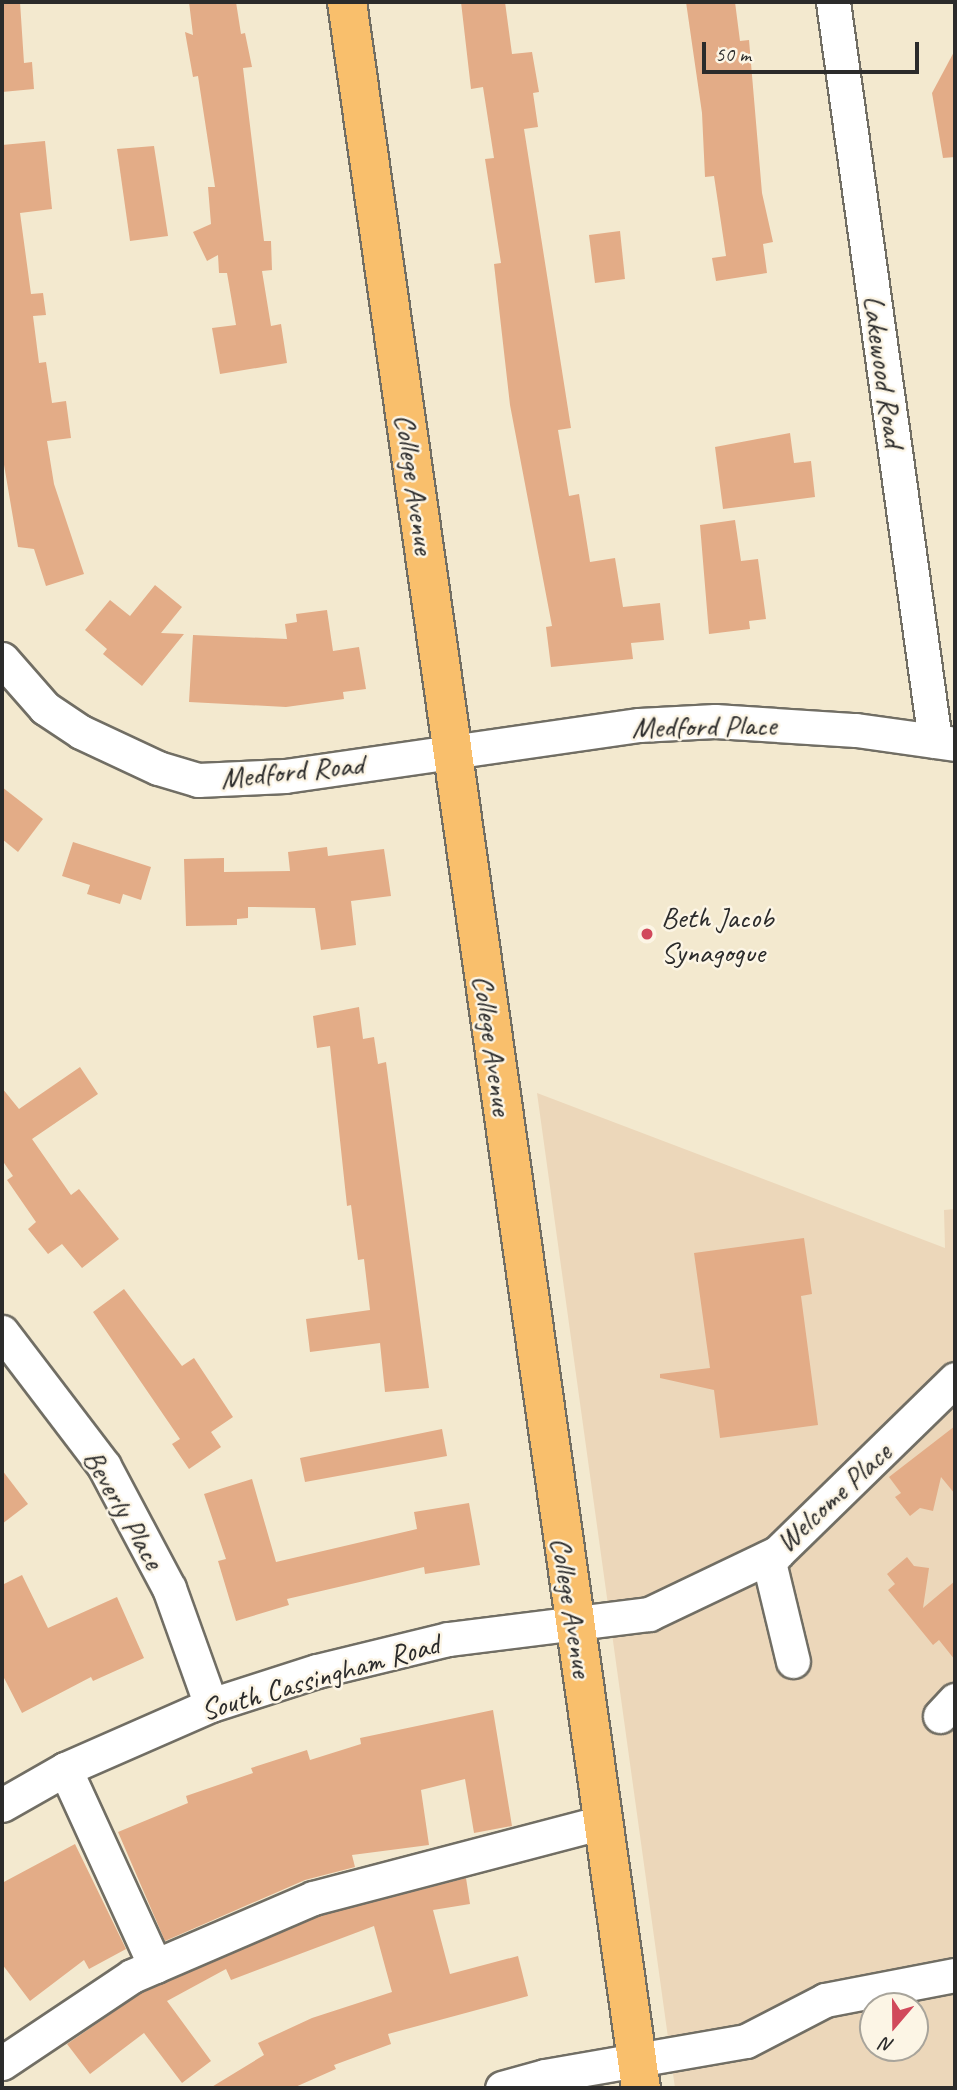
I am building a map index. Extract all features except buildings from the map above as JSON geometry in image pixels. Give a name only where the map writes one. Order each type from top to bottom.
[{"type":"main road","name":"College Avenue","points":[[347,2],[574,1626],[640,2075]]},
{"type":"street","name":"Lakewood Road","points":[[833,2],[945,742]]},
{"type":"street","name":"Medford Road","points":[[2,659],[45,708],[81,732],[158,768],[198,780],[285,776],[453,751]]},
{"type":"street","name":"Medford Place","points":[[453,751],[639,726],[715,721],[856,730],[945,742]]},
{"type":"street","name":"Beverly Place","points":[[2,1332],[104,1466],[169,1588],[195,1650],[211,1705]]},
{"type":"street","name":"Welcome Place","points":[[574,1626],[649,1614],[768,1558],[843,1492],[955,1379]]},
{"type":"street","points":[[768,1558],[793,1661]]},
{"type":"street","name":"South Cassingham Road","points":[[2,1805],[65,1769],[211,1705],[317,1671],[448,1639],[574,1626]]},
{"type":"street","points":[[65,1769],[155,1966]]},
{"type":"street","points":[[2,2063],[132,1976],[313,1898],[603,1822]]},
{"type":"street","points":[[502,2088],[545,2076],[640,2075],[746,2041],[825,2000],[955,1975]]},
{"type":"shaded area","points":[[537,1093],[945,1248],[944,1210],[955,1209],[955,2088],[675,2088]]},
{"type":"place","name":"Beth Jacob Synagogue","points":[[647,934]]}]
